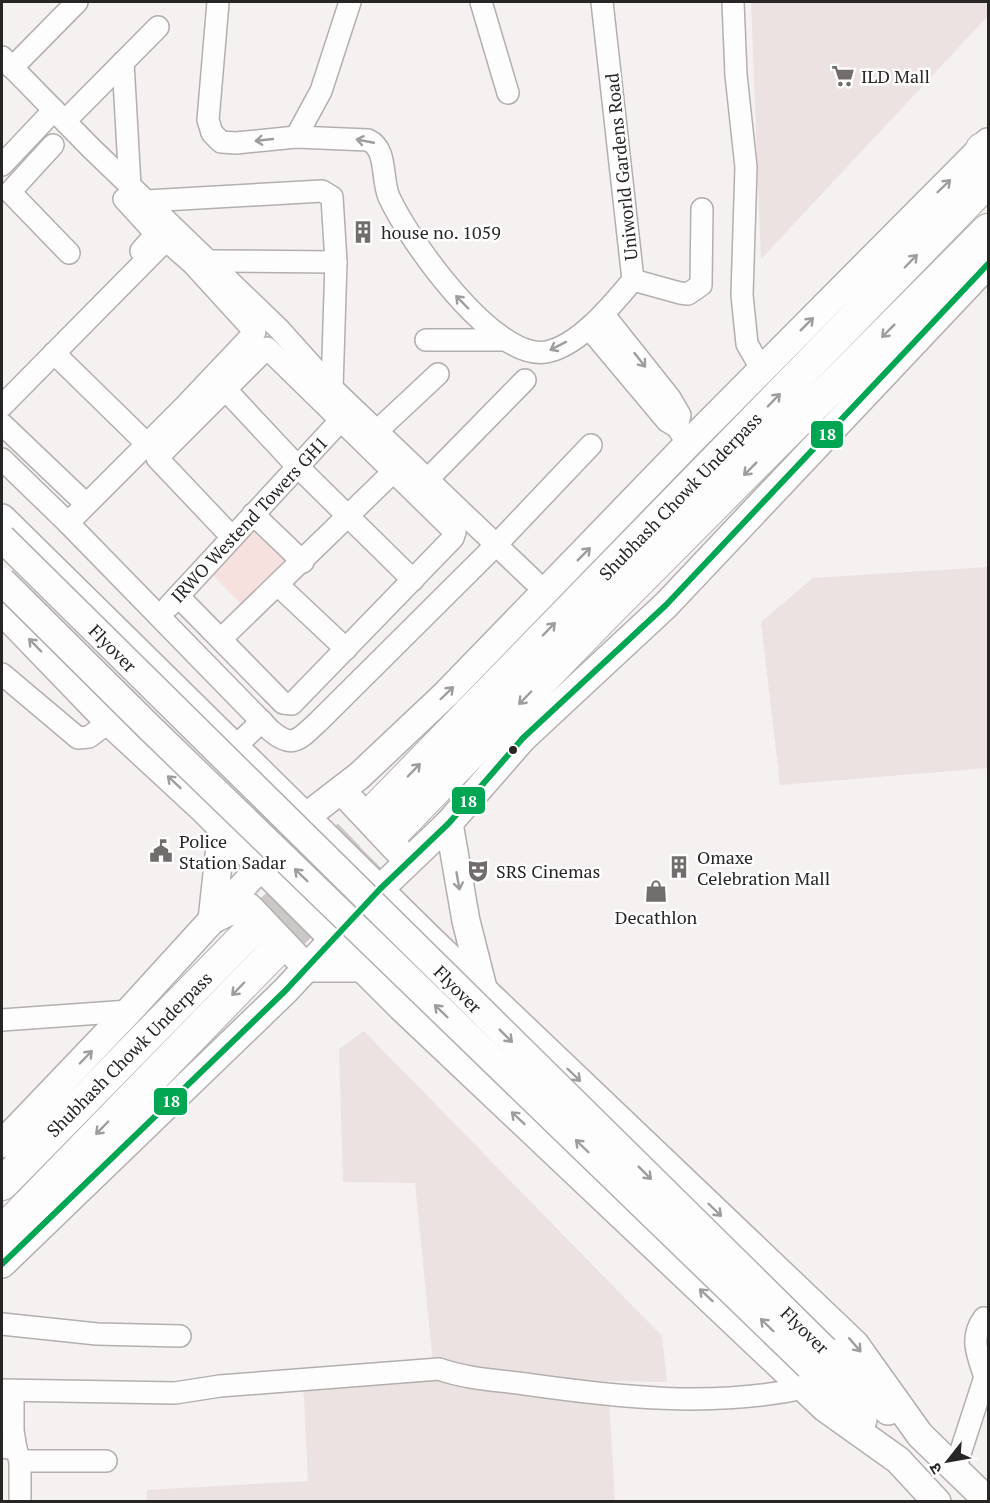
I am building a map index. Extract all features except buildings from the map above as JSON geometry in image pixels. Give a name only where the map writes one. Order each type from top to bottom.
[{"type":"highway","name":"Shubhash Chowk Underpass","points":[[988,181],[384,822],[606,614],[988,230]]},
{"type":"highway","name":"Shubhash Chowk Underpass","points":[[2,1184],[257,924]]},
{"type":"highway","name":"Shubhash Chowk Underpass","points":[[2,1232],[279,947]]},
{"type":"main road","points":[[5,1138],[129,1011],[307,816],[350,783],[446,694],[682,436],[762,370],[986,149]]},
{"type":"main road","points":[[2,1264],[307,968],[380,889],[449,823],[523,738],[666,605],[988,264]]},
{"type":"main road","points":[[2,518],[431,940],[855,1344],[920,1435],[988,1501]]},
{"type":"main road","name":"Flyover","points":[[2,538],[856,1412],[937,1502]]},
{"type":"main road","name":"Flyover","points":[[2,581],[151,729],[813,1368],[902,1426],[920,1435]]},
{"type":"main road","points":[[2,611],[109,722],[202,808],[389,994],[813,1368]]},
{"type":"main road","points":[[202,808],[227,816],[240,816],[257,803],[261,784],[242,754]]},
{"type":"main road","points":[[270,782],[294,789],[325,788],[350,783]]},
{"type":"main road","points":[[350,783],[408,862]]},
{"type":"main road","points":[[449,823],[463,911],[483,988]]},
{"type":"main road","points":[[212,920],[222,828]]},
{"type":"main road","points":[[212,920],[242,906],[249,907],[307,968],[364,968]]},
{"type":"main road","points":[[389,994],[384,961],[393,949],[405,940],[431,940]]},
{"type":"street","points":[[2,392],[156,234],[122,188],[60,116],[7,63],[77,2]]},
{"type":"street","name":"Uniworld Gardens Road","points":[[218,2],[208,120],[212,133],[222,142],[236,143],[296,137],[368,140],[376,143],[380,153],[385,187],[401,220],[445,284],[479,319],[506,340],[520,348],[546,352],[596,321],[633,280],[603,2]]},
{"type":"street","points":[[296,137],[321,91],[350,2]]},
{"type":"street","points":[[481,2],[508,93]]},
{"type":"street","points":[[733,2],[736,75],[746,166],[742,295],[747,344],[762,370]]},
{"type":"street","points":[[2,165],[123,62],[158,27]]},
{"type":"street","points":[[122,188],[123,62]]},
{"type":"street","points":[[53,145],[4,192],[69,253]]},
{"type":"street","points":[[122,188],[146,201],[279,329],[332,388],[534,581]]},
{"type":"street","points":[[146,201],[327,193],[334,203],[336,261],[332,388]]},
{"type":"street","points":[[633,280],[680,294],[688,294],[701,285],[702,209]]},
{"type":"street","points":[[2,406],[166,240],[193,264],[255,332],[68,523]]},
{"type":"street","points":[[208,261],[336,261]]},
{"type":"street","points":[[596,321],[670,398],[680,415],[682,436]]},
{"type":"street","points":[[426,340],[506,340]]},
{"type":"street","points":[[178,596],[283,703],[292,704],[453,538],[455,532],[267,348],[157,458],[231,536]]},
{"type":"street","points":[[54,353],[147,444]]},
{"type":"street","points":[[377,431],[438,374]]},
{"type":"street","points":[[428,479],[525,380]]},
{"type":"street","points":[[225,389],[297,466],[351,516],[413,580]]},
{"type":"street","name":"IRWO Westend Towers GH1","points":[[159,617],[231,536],[340,421]]},
{"type":"street","points":[[2,424],[86,504]]},
{"type":"street","points":[[2,459],[281,739],[290,742],[298,740],[495,546],[591,445]]},
{"type":"street","points":[[221,639],[351,516],[393,472]]},
{"type":"street","points":[[253,514],[303,562]]},
{"type":"street","points":[[278,585],[346,649]]},
{"type":"street","points":[[2,676],[78,738],[89,737],[109,722]]},
{"type":"street","points":[[242,754],[262,720]]},
{"type":"street","points":[[2,1020],[129,1011]]},
{"type":"street","points":[[955,1469],[987,1376],[976,1352],[975,1334],[984,1318]]},
{"type":"street","points":[[2,1324],[97,1334],[180,1336]]},
{"type":"street","points":[[20,1502],[12,1453],[13,1431],[7,1391],[175,1393],[220,1386],[439,1369],[459,1377],[585,1393],[696,1400],[771,1395],[813,1368]]},
{"type":"street","points":[[12,1453],[106,1461]]},
{"type":"shaded area","points":[[751,2],[988,2],[988,16],[761,259]]},
{"type":"shaded area","points":[[256,526],[287,558],[241,604],[210,572]]},
{"type":"shaded area","points":[[988,567],[988,768],[780,785],[761,622],[813,578]]},
{"type":"shaded area","points":[[364,1031],[662,1336],[667,1382],[608,1381],[615,1501],[146,1502],[147,1490],[308,1481],[303,1379],[434,1374],[415,1183],[343,1182],[339,1049]]},
{"type":"tunnel","points":[[257,924],[373,812]]},
{"type":"tunnel","points":[[279,947],[394,832]]},
{"type":"transit line","name":"18","points":[[2,1264],[285,991],[380,889],[449,823],[523,738],[666,605],[988,264]]},
{"type":"place","name":"ILD Mall","points":[[843,76]]},
{"type":"place","name":"house no. 1059","points":[[363,232]]},
{"type":"place","name":"Police Station Sadar","points":[[161,851]]},
{"type":"place","name":"Omaxe Celebration Mall","points":[[679,867]]},
{"type":"place","name":"SRS Cinemas","points":[[478,871]]},
{"type":"place","name":"Decathlon","points":[[656,891]]}]
